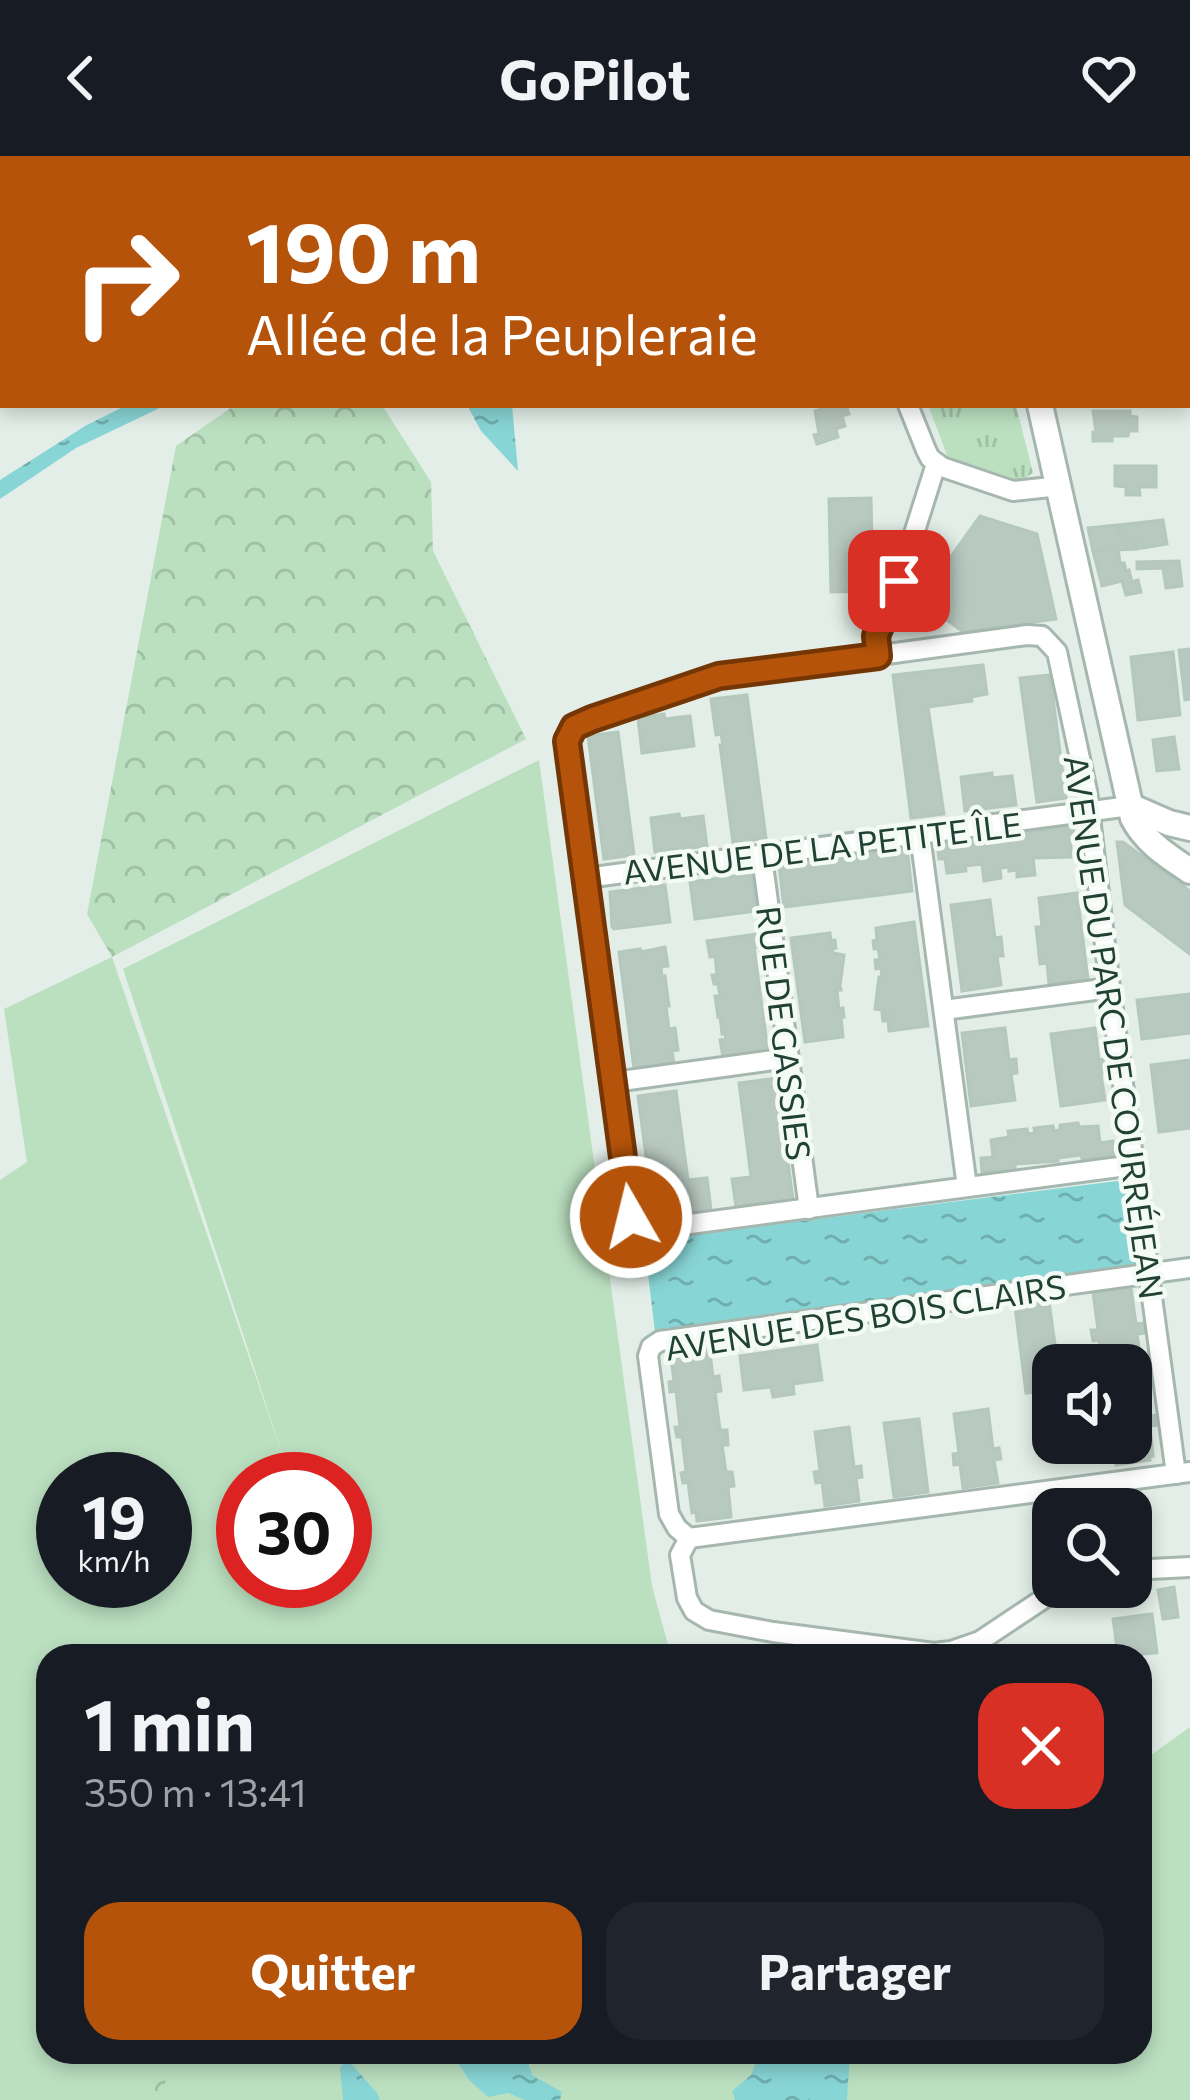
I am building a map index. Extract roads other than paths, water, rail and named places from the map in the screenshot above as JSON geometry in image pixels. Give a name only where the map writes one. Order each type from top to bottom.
[{"type":"street","points":[[909,408],[936,464],[1013,491],[1060,486]]},
{"type":"street","points":[[1041,408],[1130,806],[1190,871]]},
{"type":"street","points":[[936,464],[899,581],[876,636],[878,656],[719,676],[592,719],[574,727],[567,741],[631,1217],[645,1230],[1134,1166]]},
{"type":"street","name":"AVENUE DU PARC DE COURRÉJEAN","points":[[878,656],[1027,635],[1042,636],[1058,652],[1087,791],[1149,1274],[1183,1473]]},
{"type":"street","name":"AVENUE DE LA PETITE ÎLE","points":[[586,878],[1130,806]]},
{"type":"street","points":[[1153,830],[1190,828]]},
{"type":"street","points":[[920,835],[967,1187]]},
{"type":"street","name":"RUE DE GASSIES","points":[[762,856],[808,1208]]},
{"type":"street","points":[[944,1010],[1110,988]]},
{"type":"street","points":[[614,1082],[788,1058]]},
{"type":"street","name":"AVENUE DES BOIS CLAIRS","points":[[683,1533],[669,1514],[648,1355],[660,1341],[1190,1268]]},
{"type":"street","points":[[867,1644],[709,1620],[694,1611],[687,1598],[680,1555],[683,1533],[1183,1473]]},
{"type":"street","points":[[1152,1569],[1190,1568]]},
{"type":"street","points":[[971,1644],[1032,1605]]},
{"type":"water","points":[[121,408],[160,408],[76,448],[0,499],[0,480]]},
{"type":"water","points":[[469,408],[512,408],[518,471],[481,431]]},
{"type":"water","points":[[1125,1180],[1137,1267],[655,1332],[644,1241]]},
{"type":"water","points":[[352,2064],[380,2100],[343,2100],[340,2067]]},
{"type":"water","points":[[459,2064],[529,2064],[532,2075],[562,2092],[560,2100],[525,2100],[508,2093],[488,2097]]},
{"type":"water","points":[[755,2064],[849,2064],[847,2100],[735,2100],[732,2091],[751,2075]]}]
